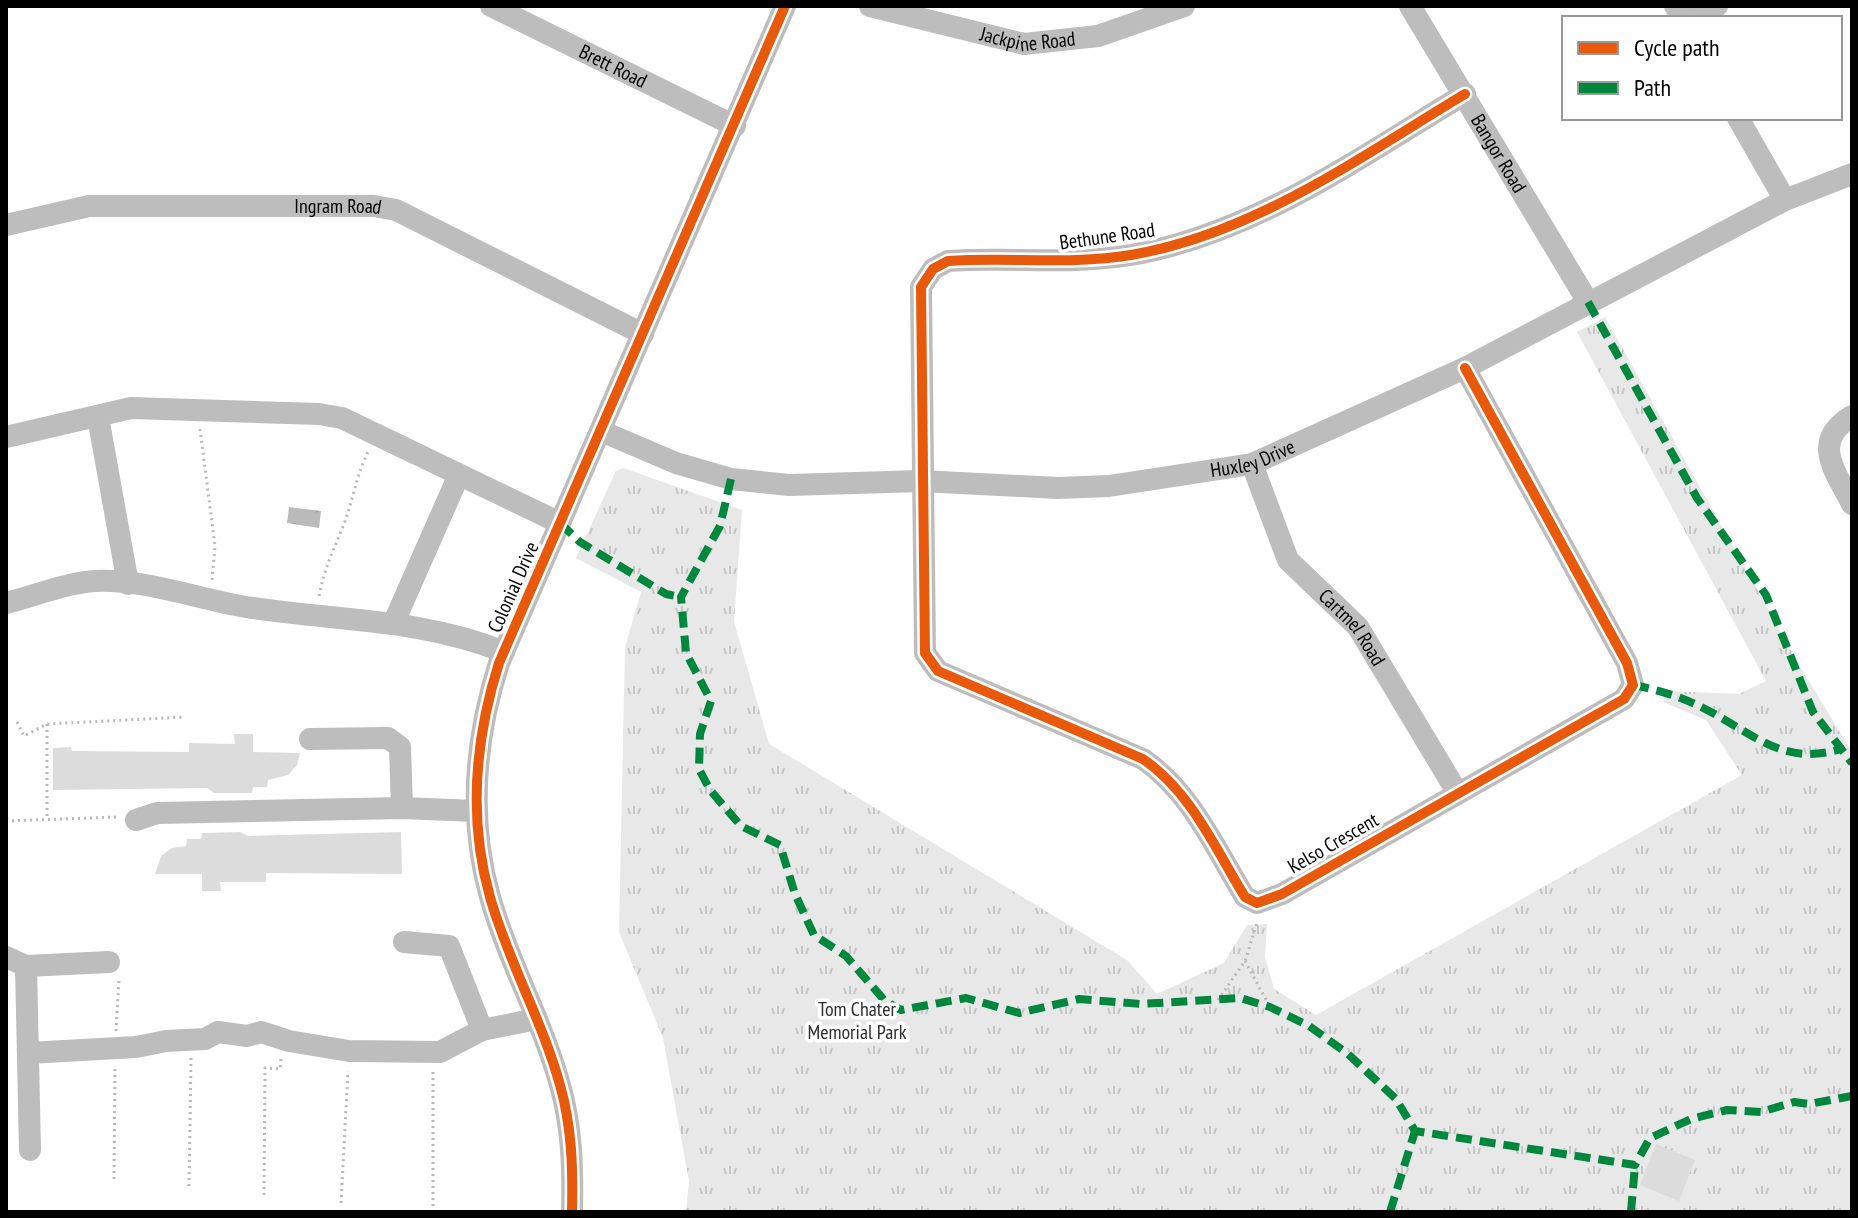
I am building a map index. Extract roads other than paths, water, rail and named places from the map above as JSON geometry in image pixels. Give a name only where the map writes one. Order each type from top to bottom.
[{"type":"street","name":"Brett Road","points":[[491,6],[522,12],[735,126]]},
{"type":"street","name":"Colonial Drive","points":[[572,1212],[567,1116],[537,1019],[489,895],[476,811],[481,730],[504,652],[785,6]]},
{"type":"street","name":"Jackpine Road","points":[[870,6],[1024,44],[1066,42],[1098,36],[1184,6]]},
{"type":"street","name":"Bangor Road","points":[[1410,6],[1588,302]]},
{"type":"street","points":[[1698,16],[1717,6]]},
{"type":"street","name":"Bethune Road","points":[[921,481],[921,287],[933,269],[948,261],[1056,262],[1131,255],[1201,238],[1289,199],[1465,94]]},
{"type":"street","points":[[1739,120],[1785,200]]},
{"type":"street","name":"Huxley Drive","points":[[601,431],[676,463],[731,479],[789,485],[921,481],[1058,488],[1109,486],[1252,464],[1465,368],[1785,200],[1852,174]]},
{"type":"street","name":"Ingram Road","points":[[6,225],[89,206],[374,206],[396,210],[643,334]]},
{"type":"street","name":"Kelso Crescent","points":[[921,481],[925,653],[938,671],[1143,759],[1169,776],[1245,897],[1257,903],[1282,894],[1624,699],[1633,685],[1627,663],[1465,368]]},
{"type":"street","points":[[6,437],[131,408],[319,414],[342,418],[458,477],[560,523]]},
{"type":"street","points":[[1852,416],[1834,427],[1828,440],[1832,466],[1852,504]]},
{"type":"street","points":[[98,417],[128,584]]},
{"type":"street","name":"Cartmel Road","points":[[1252,464],[1288,560],[1358,627],[1457,792]]},
{"type":"street","points":[[394,622],[458,477]]},
{"type":"street","points":[[6,603],[94,581],[128,584],[315,618],[394,622],[468,637],[504,652]]},
{"type":"street","points":[[310,739],[388,738],[400,747],[402,808]]},
{"type":"street","points":[[136,820],[157,813],[402,808],[476,811]]},
{"type":"street","points":[[404,942],[449,946],[482,1030]]},
{"type":"street","points":[[30,1150],[28,1053],[16,961],[109,962]]},
{"type":"street","points":[[28,1053],[136,1047],[205,1039],[218,1032],[247,1036],[261,1032],[349,1051],[440,1052],[482,1030],[537,1019]]},
{"type":"water","points":[[289,507],[321,511],[319,528],[287,523]]},
{"type":"park label","name":"Tom Chater Memorial Park","points":[[857,1020]]}]
